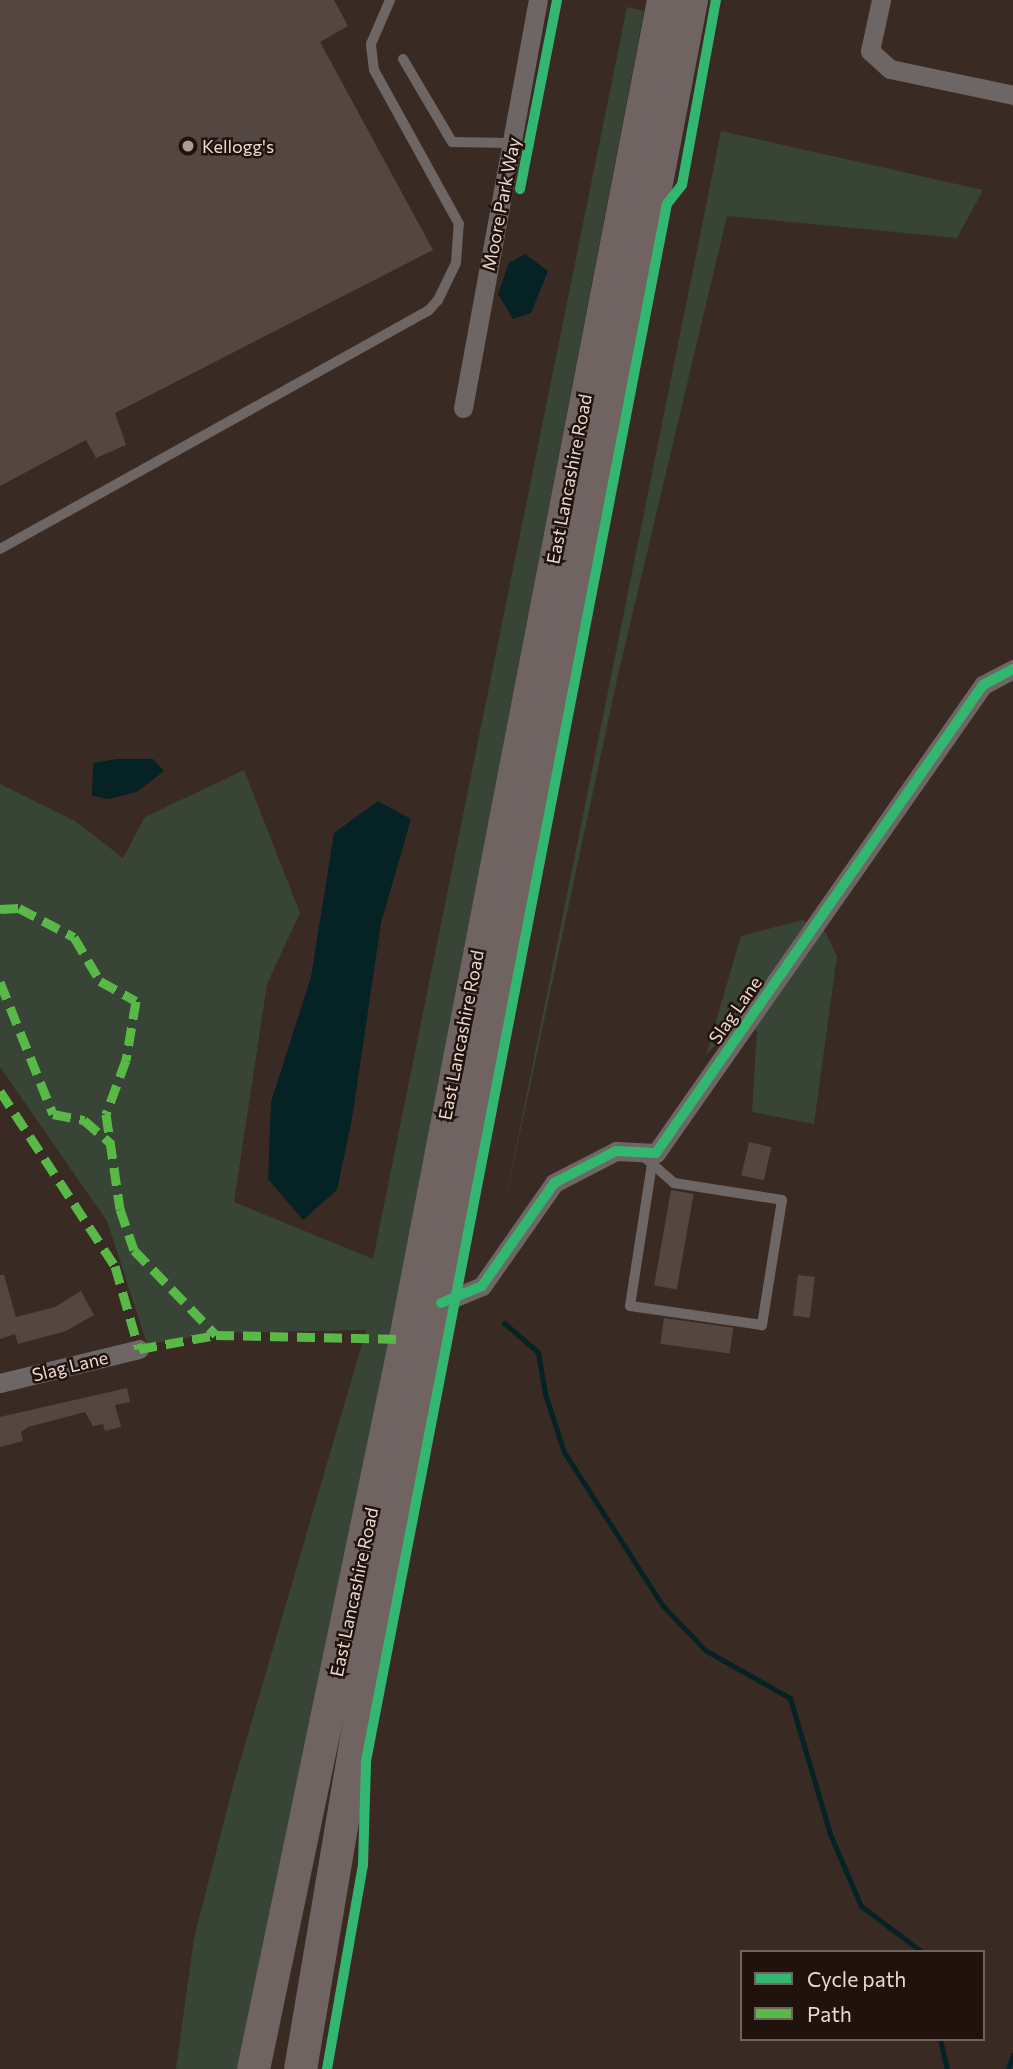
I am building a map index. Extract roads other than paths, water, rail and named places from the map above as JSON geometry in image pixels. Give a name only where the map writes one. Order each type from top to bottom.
[{"type":"highway","name":"East Lancashire Road","points":[[300,2069],[307,2014],[429,1316],[663,0]]},
{"type":"highway","name":"East Lancashire Road","points":[[253,2069],[429,1316],[691,0]]},
{"type":"highway","points":[[288,2069],[307,2014]]},
{"type":"street","name":"Moore Park Way","points":[[463,408],[538,0]]},
{"type":"street","points":[[881,0],[870,51],[890,69],[1013,95]]},
{"type":"street","name":"Slag Lane","points":[[429,1316],[482,1286],[554,1183],[616,1151],[646,1158],[656,1153],[983,685],[1013,669]]},
{"type":"street","name":"Slag Lane","points":[[0,1383],[139,1349]]},
{"type":"lane","points":[[0,549],[428,311],[438,300],[456,263],[458,224],[374,69],[371,44],[390,0]]},
{"type":"lane","points":[[403,59],[452,142],[512,143]]},
{"type":"lane","points":[[646,1158],[674,1183],[782,1200],[762,1325],[630,1306],[646,1158]]},
{"type":"water","points":[[525,254],[548,271],[531,313],[513,319],[498,294],[509,263]]},
{"type":"water","points":[[117,759],[153,759],[164,771],[137,792],[109,799],[92,796],[93,763]]},
{"type":"water","points":[[378,801],[411,819],[381,923],[352,1119],[337,1190],[303,1220],[268,1179],[271,1102],[311,977],[334,833]]},
{"type":"waterway","points":[[504,1323],[538,1352],[545,1394],[564,1452],[663,1606],[705,1650],[790,1698],[830,1834],[861,1906],[919,1950]]},
{"type":"waterway","points":[[940,2041],[947,2069]]},
{"type":"waterway","points":[[1008,2069],[1013,2055]]},
{"type":"place","name":"Kellogg's","points":[[188,146]]}]
